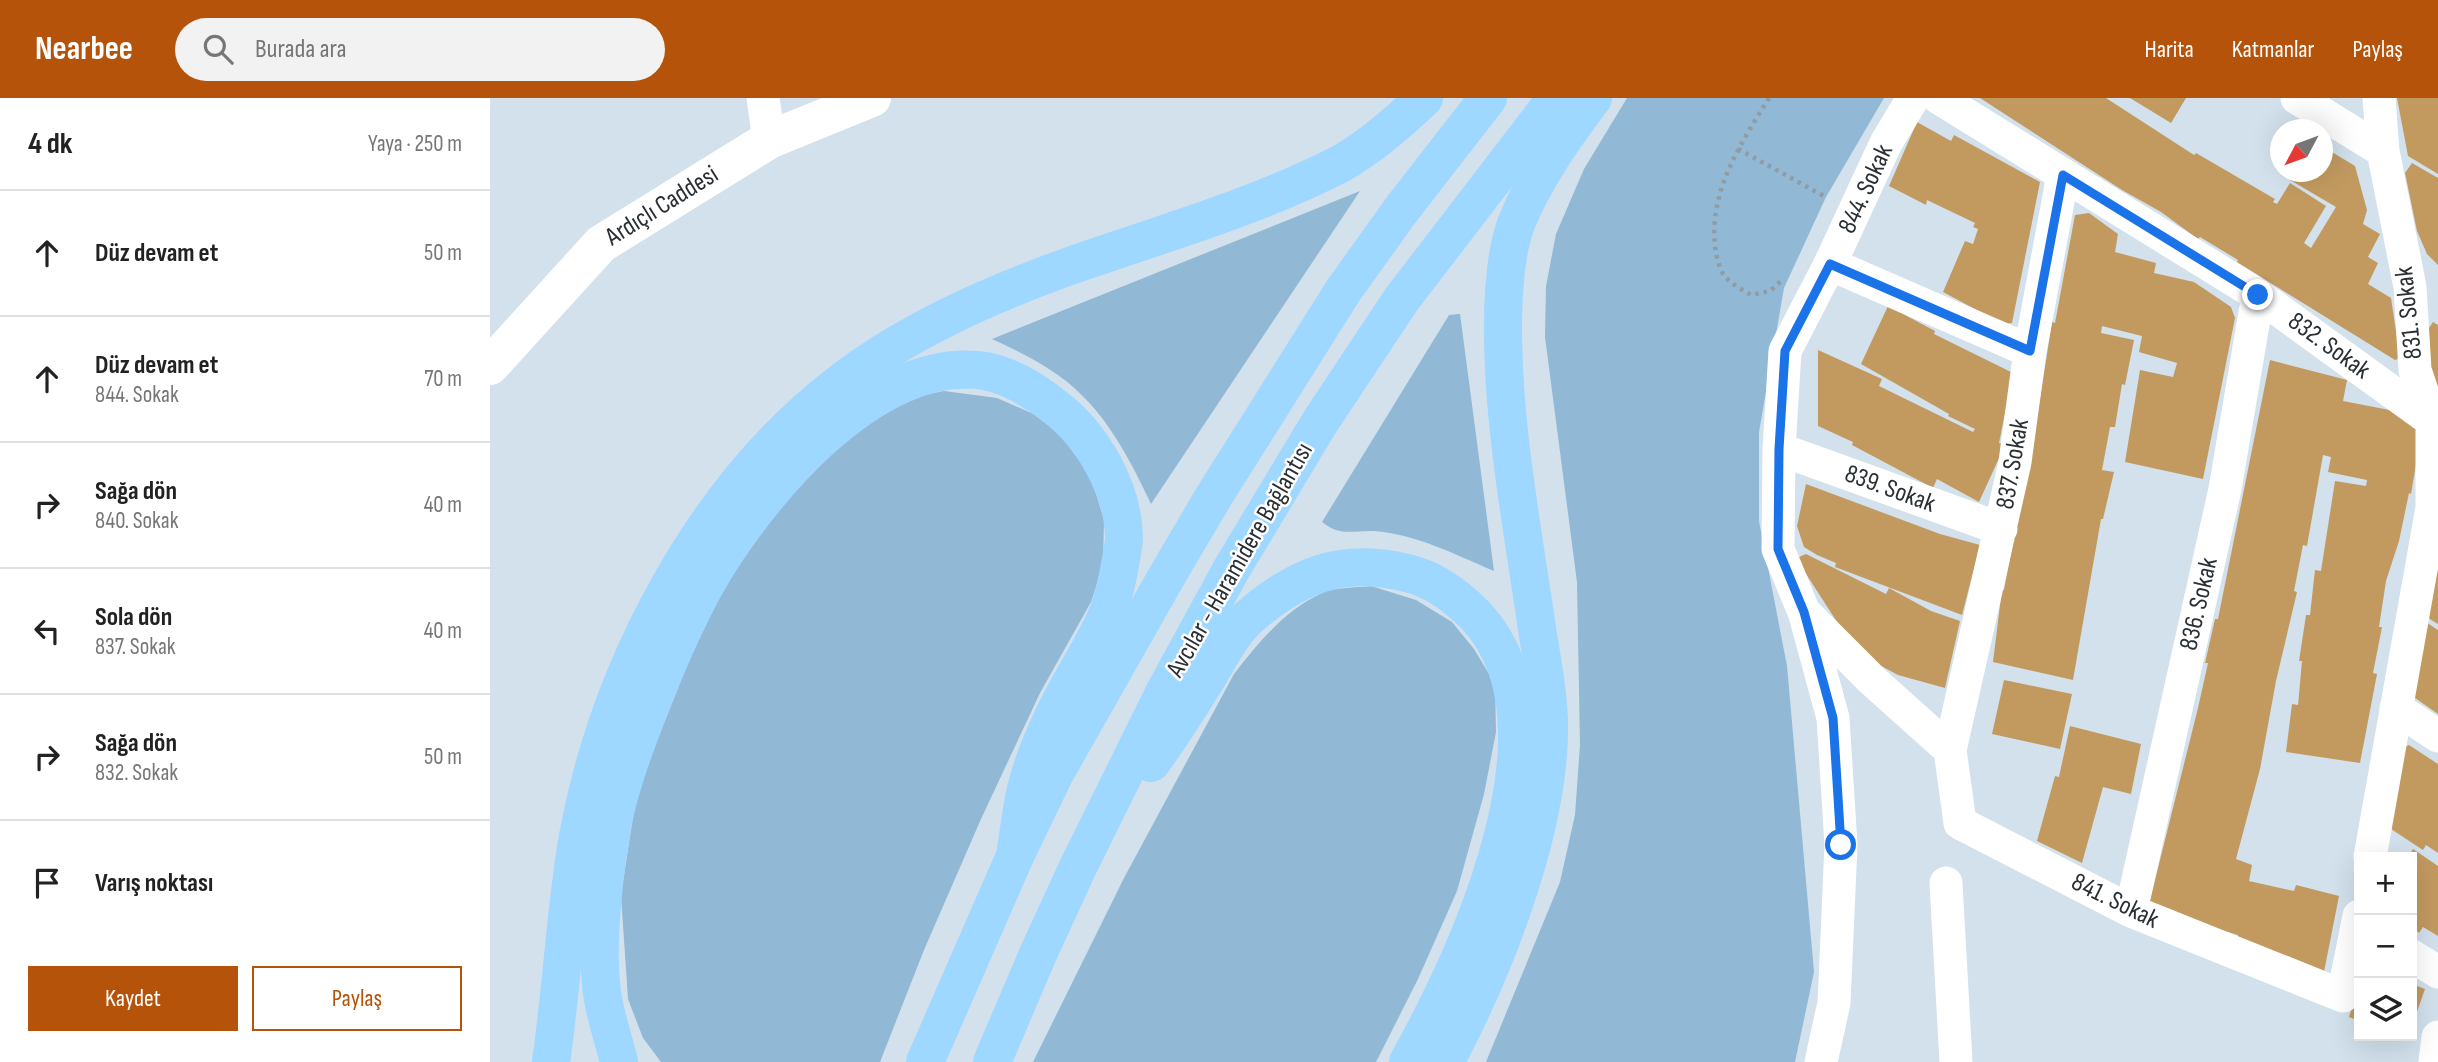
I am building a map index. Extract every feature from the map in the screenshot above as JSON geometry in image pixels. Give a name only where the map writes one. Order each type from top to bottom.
[{"type":"highway","points":[[551,1062],[579,836],[611,715],[665,594],[701,535],[733,491],[776,440],[838,384],[882,353],[946,317],[1019,284],[1257,200],[1342,162],[1404,117],[1423,98]]},
{"type":"highway","name":"Avcılar - Haramidere Bağlantısı","points":[[925,1062],[1015,856],[1054,775],[1168,573],[1282,385],[1343,291],[1393,220],[1488,98]]},
{"type":"highway","name":"Avcılar - Haramidere Bağlantısı","points":[[992,1062],[1038,954],[1164,691],[1268,507],[1320,422],[1401,300],[1556,98]]},
{"type":"highway","points":[[1445,1062],[1467,1021],[1502,934],[1522,875],[1546,786],[1550,730],[1507,430],[1503,296],[1509,256],[1515,227],[1531,190],[1593,98]]},
{"type":"highway","points":[[619,1062],[607,1022],[601,984],[602,919],[610,839],[628,763],[687,619],[708,581],[772,489],[818,442],[873,399],[904,383],[942,372],[984,371],[1011,379],[1041,396],[1069,417],[1092,446],[1116,492],[1124,538],[1108,613],[1053,718],[1028,782],[1015,856]]},
{"type":"highway","points":[[1104,817],[1128,794],[1155,757],[1245,621],[1276,595],[1307,579],[1343,567],[1379,566],[1417,575],[1456,596],[1484,624],[1504,659],[1516,701],[1517,756],[1509,808],[1496,861],[1469,940],[1435,1014],[1408,1062]]},
{"type":"main road","name":"Ardıçlı Caddesi","points":[[490,366],[601,244],[769,140],[872,98]]},
{"type":"street","points":[[763,98],[769,140]]},
{"type":"street","name":"844. Sokak","points":[[1913,98],[1886,143],[1830,264],[1785,351],[1779,449],[1778,549],[1804,612],[1873,681],[1950,750]]},
{"type":"street","name":"832. Sokak","points":[[1939,98],[2258,295],[2432,421]]},
{"type":"street","points":[[2297,98],[2383,151]]},
{"type":"street","name":"831. Sokak","points":[[2371,852],[2435,510],[2432,421],[2415,370],[2410,287],[2383,151],[2379,98]]},
{"type":"street","name":"837. Sokak","points":[[1950,750],[2015,462],[2030,351],[2063,175]]},
{"type":"street","points":[[1830,264],[2030,351]]},
{"type":"street","points":[[2410,287],[2438,304]]},
{"type":"street","name":"836. Sokak","points":[[2131,911],[2225,489],[2258,295]]},
{"type":"street","name":"839. Sokak","points":[[1779,449],[2001,529]]},
{"type":"street","points":[[1804,612],[1833,718],[1841,845],[1834,1003],[1821,1062]]},
{"type":"street","points":[[2396,708],[2438,736]]},
{"type":"street","name":"841. Sokak","points":[[1950,750],[1960,823],[2131,911],[2343,996],[2354,945]]},
{"type":"street","points":[[1946,883],[1956,1062]]},
{"type":"street","points":[[2417,959],[2438,972]]},
{"type":"street","points":[[2435,1062],[2438,1037]]},
{"type":"path","points":[[1769,98],[1738,149],[1717,200],[1713,229],[1722,273],[1736,286],[1751,295],[1770,291],[1786,276]]},
{"type":"path","points":[[1738,149],[1825,194],[1819,207]]},
{"type":"shaded area","points":[[1627,98],[1884,98],[1826,197],[1784,288],[1759,432],[1759,521],[1787,666],[1814,972],[1795,1062],[1486,1062],[1560,882],[1575,815],[1580,745],[1577,582],[1545,337],[1546,286],[1556,234],[1584,169]]},
{"type":"shaded area","points":[[1360,191],[1151,504],[1121,446],[1083,396],[1042,365],[992,339]]},
{"type":"shaded area","points":[[1460,314],[1494,571],[1405,536],[1374,531],[1335,530],[1322,522],[1449,315]]},
{"type":"shaded area","points":[[944,391],[997,398],[1038,416],[1063,438],[1091,477],[1104,520],[1103,566],[1091,602],[1040,693],[981,819],[924,950],[880,1062],[661,1062],[643,1038],[628,999],[621,895],[637,791],[718,588],[762,520],[838,444],[904,399]]},
{"type":"shaded area","points":[[1371,586],[1416,600],[1452,622],[1474,649],[1495,684],[1496,732],[1484,794],[1457,891],[1418,979],[1376,1062],[1033,1062],[1124,878],[1234,674],[1273,628],[1296,608],[1322,593]]},
{"type":"building","points":[[1980,98],[2106,98],[2194,155],[2196,153],[2275,199],[2273,202],[2277,204],[2290,183],[2326,206],[2304,243],[2311,248],[2336,207],[2293,182],[2333,182],[2333,153],[2355,166],[2367,210],[2363,224],[2380,234],[2368,257],[2378,263],[2368,284],[2391,298],[2400,358],[2395,360]]},
{"type":"building","points":[[2130,98],[2186,98],[2171,123]]},
{"type":"building","points":[[2397,98],[2438,98],[2438,174],[2408,156]]},
{"type":"building","points":[[1917,122],[1951,141],[1954,135],[2040,182],[2012,323],[2003,324],[1943,292],[1965,241],[1973,244],[1978,229],[1973,227],[1975,223],[1927,200],[1926,205],[1889,186]]},
{"type":"building","points":[[2412,163],[2438,178],[2438,265],[2427,254],[2417,231],[2405,173]]},
{"type":"building","points":[[2089,213],[2118,234],[2115,252],[2156,263],[2154,273],[2194,282],[2231,307],[2235,318],[2203,479],[2125,462],[2140,370],[2173,377],[2177,363],[2139,352],[2142,336],[2102,326],[2101,333],[2134,340],[2125,385],[2122,384],[2115,427],[2110,427],[2102,470],[2114,472],[2101,519],[2073,680],[1993,662],[2002,589],[2004,590],[2038,412],[2052,322],[2055,323],[2075,215]]},
{"type":"building","points":[[1888,306],[1935,331],[1934,334],[2013,373],[1999,443],[2005,445],[1979,502],[1937,479],[1933,488],[1852,445],[1853,442],[1818,426],[1818,350],[1882,379],[1879,386],[1973,432],[1975,429],[1861,364]]},
{"type":"building","points":[[2433,322],[2438,325],[2438,410],[2421,340]]},
{"type":"building","points":[[2270,360],[2347,380],[2343,401],[2405,413],[2423,423],[2411,494],[2409,493],[2399,541],[2386,581],[2379,627],[2382,627],[2373,673],[2377,674],[2360,763],[2286,752],[2292,704],[2298,705],[2302,661],[2299,661],[2306,615],[2310,615],[2315,570],[2321,571],[2335,481],[2366,486],[2367,480],[2328,472],[2331,457],[2323,455],[2307,546],[2303,545],[2294,591],[2297,592],[2276,681],[2260,769],[2236,859],[2252,865],[2249,881],[2294,891],[2296,885],[2339,896],[2323,977],[2235,945],[2238,935],[2193,922],[2149,904],[2198,708],[2215,619],[2218,619]]},
{"type":"building","points":[[1806,484],[1940,534],[1980,545],[1962,615],[1835,567],[1836,563],[1804,547],[1797,526]]},
{"type":"building","points":[[1806,554],[1886,594],[1889,588],[1931,611],[1960,621],[1945,688],[1898,675],[1857,653],[1799,563],[1799,557]]},
{"type":"building","points":[[2438,555],[2438,624],[2415,610]]},
{"type":"building","points":[[2421,619],[2438,630],[2438,714],[2408,693]]},
{"type":"building","points":[[2004,680],[2072,694],[2060,749],[1992,734]]},
{"type":"building","points":[[2070,726],[2141,744],[2131,794],[2103,787],[2082,863],[2037,841],[2055,776],[2059,777]]},
{"type":"building","points":[[2409,745],[2438,764],[2438,853],[2426,845],[2423,850],[2391,829],[2402,748]]},
{"type":"building","points":[[2413,849],[2438,866],[2438,936],[2423,927],[2419,933],[2417,931],[2417,852],[2411,852]]},
{"type":"building","points":[[2417,986],[2425,989],[2417,1012]]},
{"type":"building","points":[[2354,1000],[2354,1019],[2349,1017]]},
{"type":"route","points":[[1841,845],[1833,718],[1804,612],[1778,549],[1779,449],[1785,351],[1830,264],[2030,351],[2063,175],[2258,295]]}]
